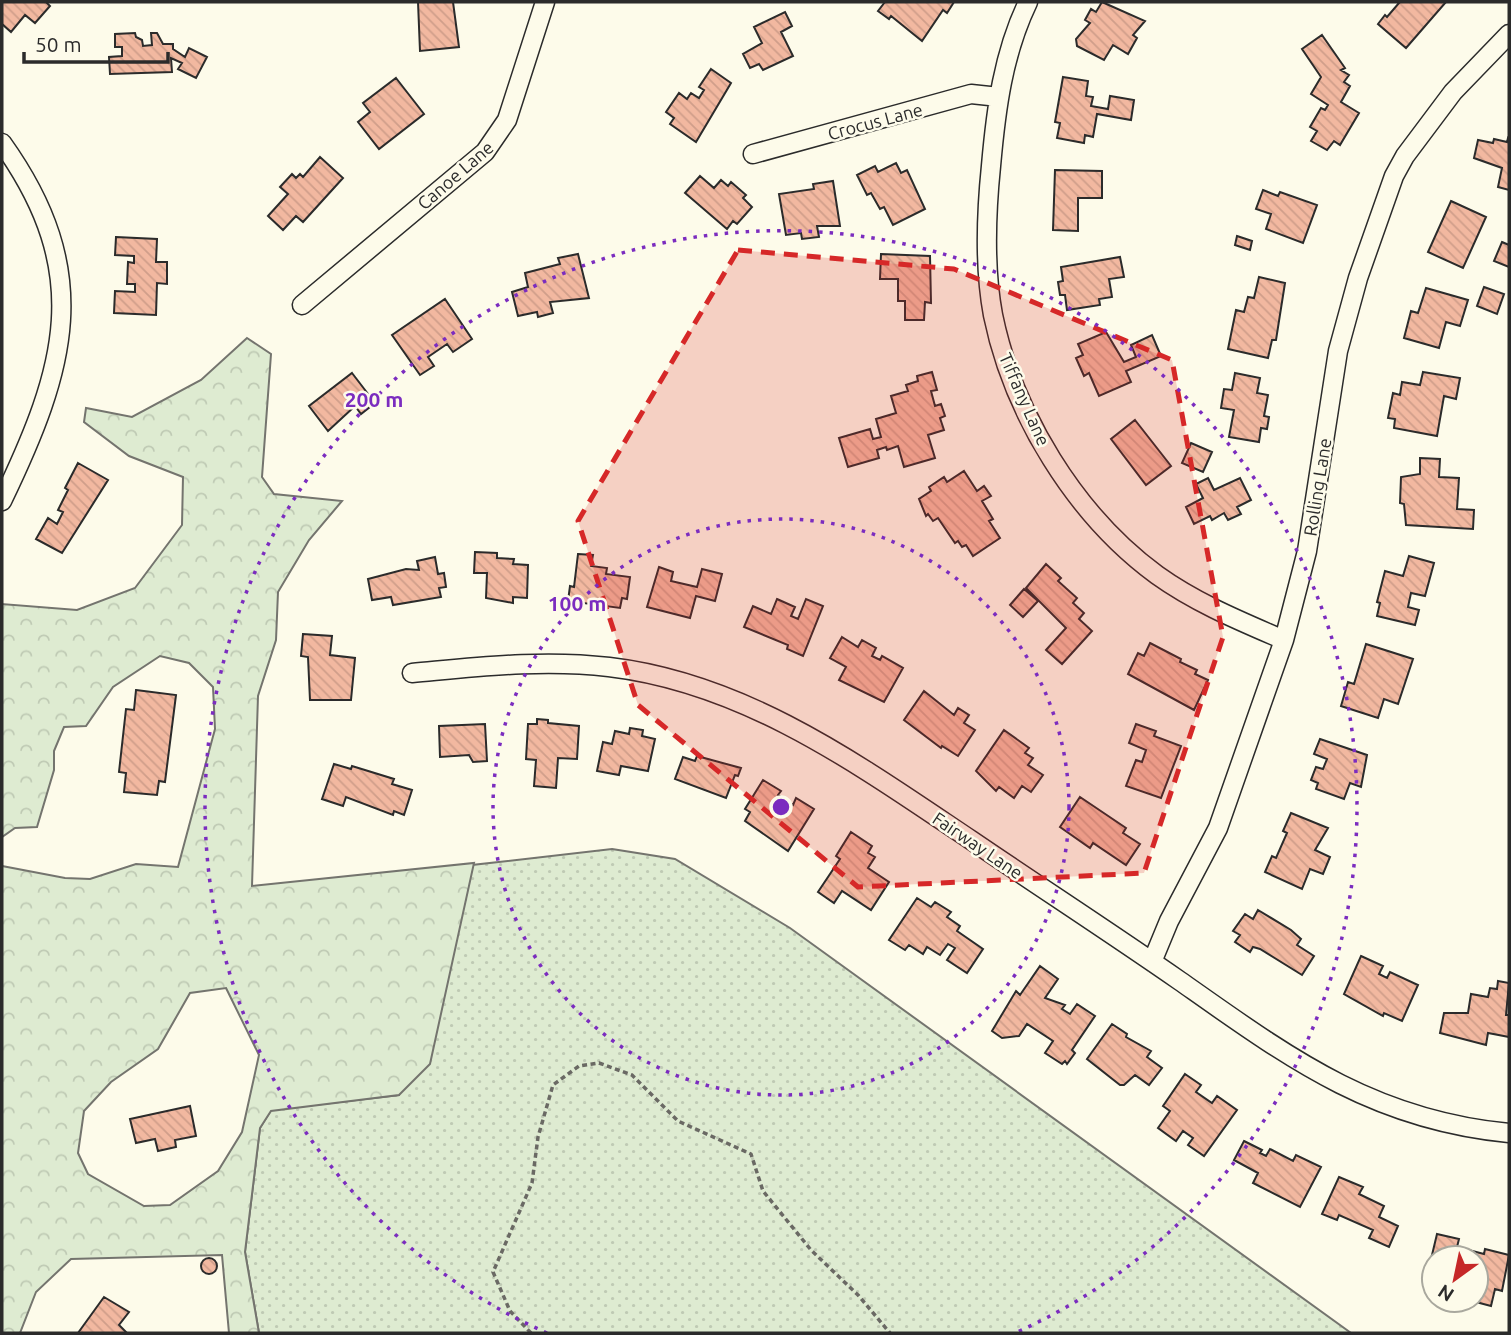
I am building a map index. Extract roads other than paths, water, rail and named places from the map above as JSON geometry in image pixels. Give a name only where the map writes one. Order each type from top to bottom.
[{"type":"street","name":"Canoe Lane","points":[[302,304],[485,152],[499,135],[507,120],[545,2]]},
{"type":"street","name":"Tiffany Lane","points":[[1028,2],[1015,31],[999,97],[987,216],[990,285],[1000,345],[1032,423],[1077,494],[1126,549],[1156,575],[1193,598],[1284,640]]},
{"type":"street","name":"Rolling Lane","points":[[1152,962],[1169,921],[1218,828],[1284,640],[1307,551],[1338,351],[1358,278],[1394,176],[1405,156],[1453,92],[1509,34]]},
{"type":"street","name":"Crocus Lane","points":[[753,154],[971,94],[999,97]]},
{"type":"street","points":[[2,143],[21,169],[50,232],[60,271],[63,306],[61,337],[50,384],[36,426],[2,501]]},
{"type":"street","name":"Fairway Lane","points":[[412,673],[508,663],[550,662],[612,667],[699,687],[739,701],[824,743],[1307,1069],[1356,1094],[1435,1121],[1509,1133]]}]
